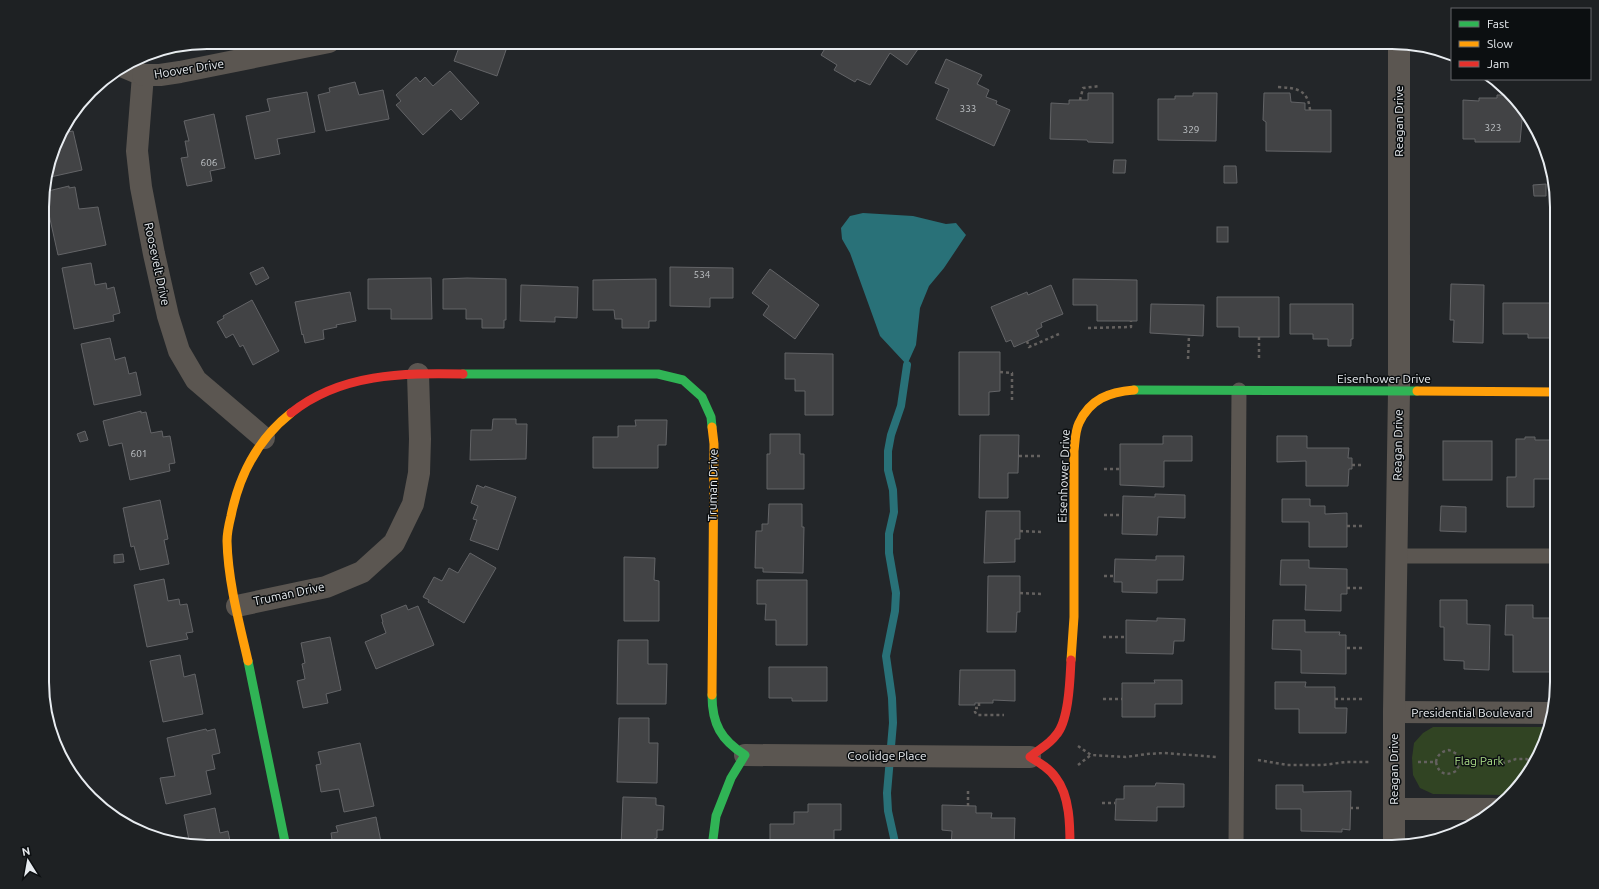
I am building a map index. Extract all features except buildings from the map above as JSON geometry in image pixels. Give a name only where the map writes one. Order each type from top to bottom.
[{"type":"street","name":"Hoover Drive","points":[[134,71],[160,75],[294,49]]},
{"type":"street","name":"Reagan Drive","points":[[1394,840],[1394,712],[1399,391],[1399,49]]},
{"type":"street","name":"Roosevelt Drive","points":[[134,71],[137,151],[141,187],[168,316],[179,350],[196,380],[264,438]]},
{"type":"street","name":"Truman Drive","points":[[237,606],[326,587],[362,572],[394,543],[413,504],[420,473],[418,374]]},
{"type":"street","name":"Truman Drive","points":[[285,840],[230,576],[228,532],[236,490],[250,459],[264,438],[282,419],[307,401],[336,388],[373,377],[418,374],[658,374],[683,380],[702,397],[711,417],[714,444],[712,708],[718,728],[731,746],[745,755]]},
{"type":"street","name":"Eisenhower Drive","points":[[1030,757],[1057,735],[1064,719],[1069,690],[1074,617],[1074,451],[1078,424],[1095,401],[1120,391],[1159,389],[1550,392]]},
{"type":"street","name":"Presidential Boulevard","points":[[1394,712],[1547,713]]},
{"type":"street","name":"Coolidge Place","points":[[745,755],[1030,757]]},
{"type":"street","points":[[713,840],[716,816],[731,778],[745,755]]},
{"type":"street","points":[[1030,757],[1042,764],[1058,781],[1066,800],[1070,840]]},
{"type":"street","points":[[1394,809],[1485,809]]},
{"type":"lane","points":[[1236,840],[1239,390]]},
{"type":"lane","points":[[1396,556],[1550,556]]},
{"type":"path","points":[[1080,100],[1083,88],[1100,86]]},
{"type":"path","points":[[1278,87],[1293,88],[1300,91],[1306,96],[1310,110]]},
{"type":"path","points":[[1088,328],[1131,327],[1131,321]]},
{"type":"path","points":[[1027,341],[1029,347],[1059,334]]},
{"type":"path","points":[[1188,359],[1189,336]]},
{"type":"path","points":[[1259,337],[1259,360]]},
{"type":"path","points":[[1000,372],[1012,373],[1012,401]]},
{"type":"path","points":[[1019,456],[1043,456]]},
{"type":"path","points":[[1352,465],[1364,464]]},
{"type":"path","points":[[1104,469],[1120,469]]},
{"type":"path","points":[[1104,515],[1123,515]]},
{"type":"path","points":[[1347,526],[1364,526]]},
{"type":"path","points":[[1020,531],[1042,532]]},
{"type":"path","points":[[1104,576],[1115,576]]},
{"type":"path","points":[[1347,588],[1363,588]]},
{"type":"path","points":[[1020,593],[1041,594]]},
{"type":"path","points":[[1103,637],[1126,637]]},
{"type":"path","points":[[1346,648],[1363,648]]},
{"type":"path","points":[[1335,699],[1363,698]]},
{"type":"path","points":[[1103,700],[1122,699]]},
{"type":"path","points":[[979,703],[979,708],[975,708],[977,715],[1004,715]]},
{"type":"path","points":[[1449,750],[1456,754],[1461,761],[1456,771],[1449,774],[1445,774],[1439,770],[1436,762],[1441,753],[1449,750]]},
{"type":"path","points":[[1074,768],[1090,755]]},
{"type":"path","points":[[1461,761],[1476,760],[1498,765],[1516,759],[1529,760]]},
{"type":"path","points":[[1411,762],[1436,762]]},
{"type":"path","points":[[968,789],[968,806]]},
{"type":"path","points":[[1102,803],[1115,803]]},
{"type":"path","points":[[1350,808],[1362,808]]},
{"type":"green space","points":[[197,49],[157,57],[156,57]]},
{"type":"green space","name":"Flag Park","points":[[1433,727],[1544,727],[1529,761],[1503,795],[1433,794],[1420,788],[1413,775],[1412,758],[1414,743],[1423,733]]},
{"type":"water","points":[[863,213],[913,216],[946,224],[956,223],[966,235],[944,268],[929,286],[920,308],[916,345],[907,365],[880,336],[850,253],[842,239],[841,228],[850,216]]},
{"type":"waterway","points":[[894,840],[888,811],[887,793],[893,723],[892,698],[886,656],[895,611],[896,593],[889,553],[889,534],[894,512],[893,490],[888,470],[888,451],[891,435],[901,406],[907,365]]},
{"type":"traffic: fast","points":[[463,374],[658,374],[683,380],[702,397],[711,417],[712,427]]},
{"type":"traffic: fast","points":[[1134,390],[1417,391]]},
{"type":"traffic: fast","points":[[248,661],[285,840]]},
{"type":"traffic: fast","points":[[712,695],[712,705],[716,723],[724,737],[745,755],[731,778],[716,816],[713,840]]},
{"type":"traffic: slow","points":[[1071,660],[1074,617],[1075,437],[1083,415],[1101,398],[1116,393],[1134,390]]},
{"type":"traffic: slow","points":[[1417,391],[1550,392]]},
{"type":"traffic: slow","points":[[248,661],[234,601],[229,571],[227,541],[228,528],[239,487],[252,459],[269,434],[291,413]]},
{"type":"traffic: slow","points":[[712,427],[714,444],[712,695]]},
{"type":"traffic: jam","points":[[291,413],[310,400],[331,390],[373,378],[395,375],[463,374]]},
{"type":"traffic: jam","points":[[1070,840],[1067,802],[1061,785],[1051,772],[1030,757],[1051,741],[1060,729],[1064,720],[1068,699],[1071,660]]}]
